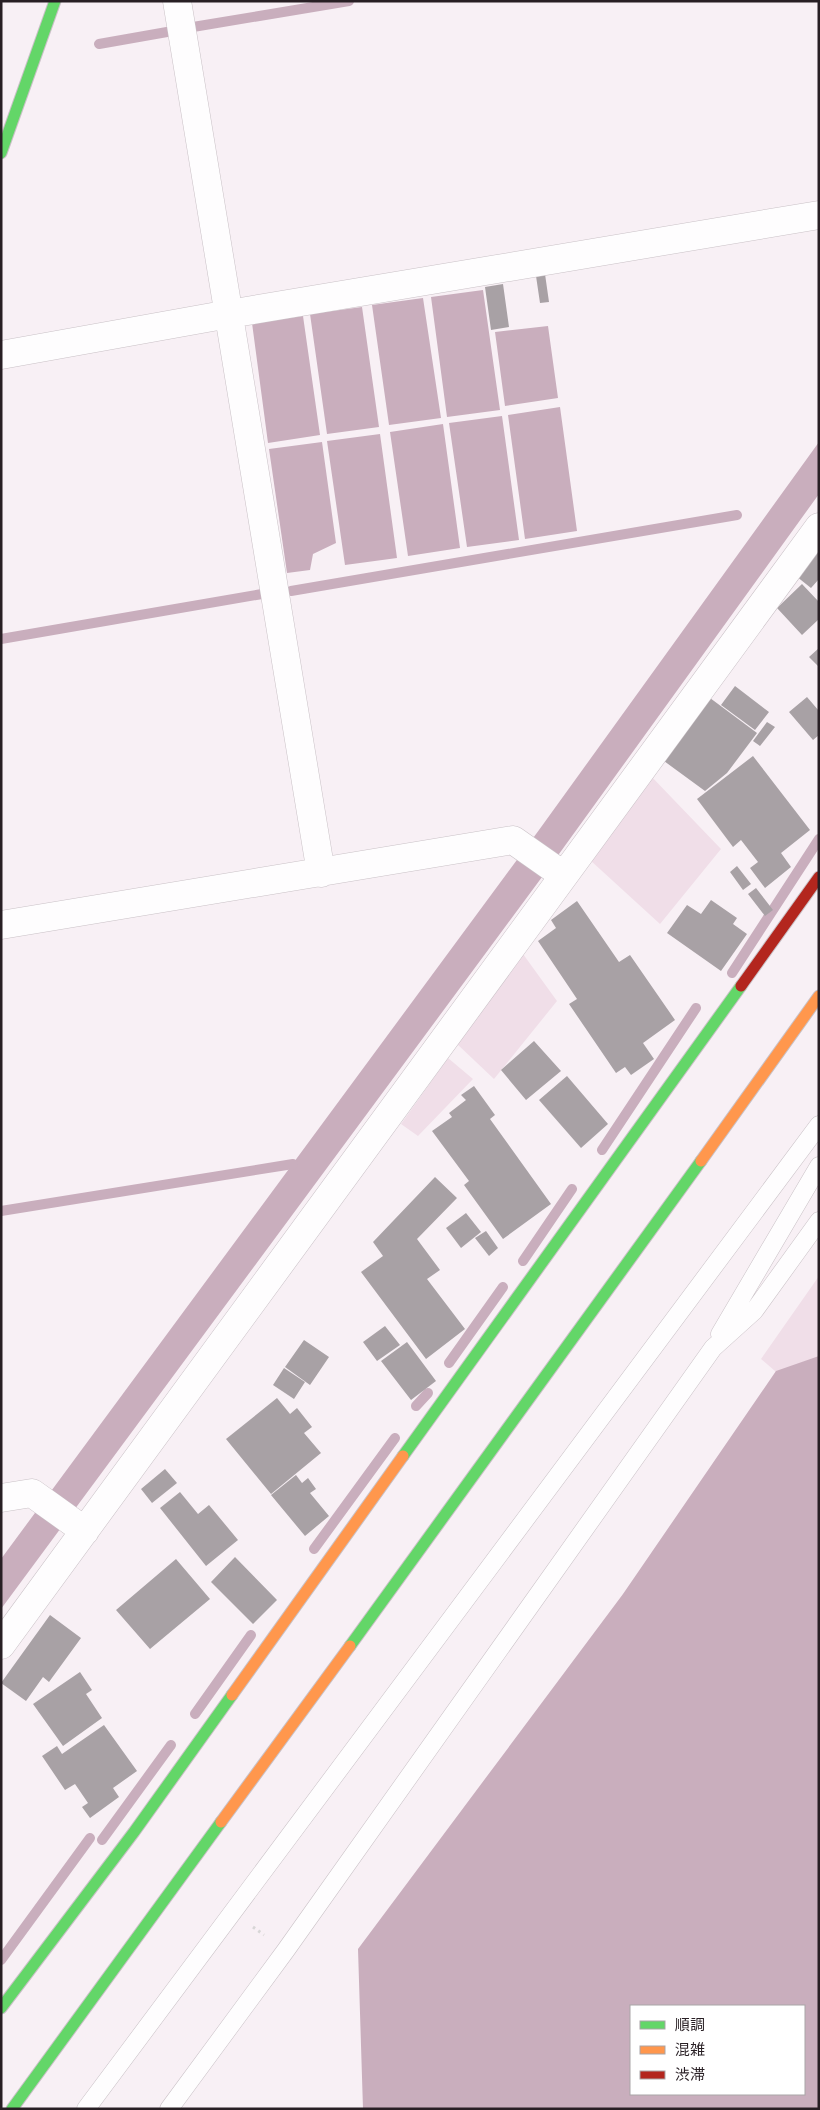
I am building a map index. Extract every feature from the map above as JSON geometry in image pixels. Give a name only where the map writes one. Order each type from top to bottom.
[{"type":"street","points":[[1,153],[56,1]]},
{"type":"street","points":[[177,1],[322,873]]},
{"type":"street","points":[[1,355],[229,314],[819,215]]},
{"type":"street","points":[[1,1645],[80,1528],[558,872],[819,526]]},
{"type":"street","points":[[1,925],[513,840],[558,872]]},
{"type":"street","points":[[1,2008],[139,1824],[819,877]]},
{"type":"street","points":[[12,2109],[539,1386],[819,996]]},
{"type":"street","points":[[1,1498],[32,1493],[80,1528]]},
{"type":"lane","points":[[86,2109],[819,1125]]},
{"type":"lane","points":[[169,2109],[286,1950],[713,1348],[819,1166]]},
{"type":"lane","points":[[713,1348],[754,1311],[819,1221]]},
{"type":"shaded area","points":[[483,290],[500,410],[447,417],[431,297]]},
{"type":"shaded area","points":[[423,298],[441,418],[389,425],[372,305]]},
{"type":"shaded area","points":[[362,307],[379,427],[327,434],[310,314]]},
{"type":"shaded area","points":[[303,316],[320,435],[268,443],[252,323]]},
{"type":"shaded area","points":[[548,326],[558,398],[505,406],[495,332]]},
{"type":"shaded area","points":[[560,407],[577,531],[525,539],[508,415]]},
{"type":"shaded area","points":[[502,416],[519,540],[467,547],[449,423]]},
{"type":"shaded area","points":[[443,424],[460,548],[408,556],[390,432]]},
{"type":"shaded area","points":[[380,434],[397,558],[345,565],[327,441]]},
{"type":"shaded area","points":[[322,442],[336,543],[313,554],[310,570],[287,573],[269,449]]},
{"type":"shaded area","points":[[819,442],[819,494],[559,854],[1,1609],[1,1559],[539,830]]},
{"type":"shaded area","points":[[649,774],[721,849],[660,924],[590,860]]},
{"type":"shaded area","points":[[523,954],[557,1001],[494,1079],[456,1043]]},
{"type":"shaded area","points":[[448,1058],[473,1079],[418,1136],[401,1124]]},
{"type":"shaded area","points":[[819,1276],[819,1441],[775,1371],[761,1359]]},
{"type":"shaded area","points":[[819,1356],[819,2109],[363,2109],[358,1949],[623,1594],[776,1371]]},
{"type":"building","points":[[545,274],[549,302],[540,303],[536,276]]},
{"type":"building","points":[[503,284],[509,327],[491,330],[485,287]]},
{"type":"building","points":[[819,547],[819,579],[811,588],[796,576]]},
{"type":"building","points":[[802,584],[819,602],[819,619],[802,635],[777,608]]},
{"type":"building","points":[[819,648],[819,667],[809,657]]},
{"type":"building","points":[[735,686],[769,712],[755,730],[721,705]]},
{"type":"building","points":[[807,697],[819,711],[819,735],[813,740],[789,712]]},
{"type":"building","points":[[710,698],[757,733],[727,773],[705,791],[664,761]]},
{"type":"building","points":[[767,722],[775,727],[760,746],[753,741]]},
{"type":"building","points":[[753,756],[810,830],[781,853],[791,867],[765,888],[750,868],[758,862],[741,840],[733,847],[697,799]]},
{"type":"building","points":[[737,866],[751,884],[743,890],[730,872]]},
{"type":"building","points":[[756,888],[773,910],[765,916],[748,894]]},
{"type":"building","points":[[711,900],[737,918],[733,924],[747,934],[721,971],[667,933],[687,905],[701,914]]},
{"type":"building","points":[[577,901],[619,962],[630,955],[675,1020],[643,1043],[654,1059],[631,1075],[625,1067],[616,1073],[569,1004],[577,999],[538,941],[556,928],[551,920]]},
{"type":"building","points":[[534,1041],[561,1071],[526,1100],[501,1070]]},
{"type":"building","points":[[567,1076],[608,1124],[581,1148],[539,1100]]},
{"type":"building","points":[[474,1086],[495,1115],[490,1119],[551,1204],[503,1239],[464,1185],[469,1181],[432,1131],[452,1117],[449,1113],[466,1100],[461,1095]]},
{"type":"building","points":[[435,1177],[457,1198],[417,1239],[440,1270],[427,1279],[465,1329],[426,1359],[361,1272],[383,1256],[373,1242]]},
{"type":"building","points":[[466,1213],[481,1232],[461,1248],[446,1228]]},
{"type":"building","points":[[486,1231],[498,1248],[489,1256],[475,1238]]},
{"type":"building","points":[[385,1326],[400,1345],[377,1361],[363,1342]]},
{"type":"building","points":[[304,1340],[329,1357],[310,1385],[285,1367]]},
{"type":"building","points":[[407,1342],[436,1381],[411,1400],[381,1361]]},
{"type":"building","points":[[284,1368],[305,1382],[294,1399],[273,1385]]},
{"type":"building","points":[[277,1398],[290,1414],[297,1408],[312,1427],[304,1433],[321,1453],[271,1494],[226,1439]]},
{"type":"building","points":[[165,1469],[177,1483],[152,1503],[141,1489]]},
{"type":"building","points":[[296,1475],[302,1483],[308,1478],[316,1489],[310,1493],[329,1516],[305,1536],[271,1495]]},
{"type":"building","points":[[180,1492],[198,1514],[209,1505],[238,1540],[206,1566],[160,1508]]},
{"type":"building","points":[[235,1557],[277,1600],[253,1624],[211,1582]]},
{"type":"building","points":[[176,1559],[210,1599],[150,1649],[116,1610]]},
{"type":"building","points":[[50,1615],[81,1638],[49,1682],[43,1677],[26,1701],[1,1683]]},
{"type":"building","points":[[80,1672],[92,1690],[86,1694],[102,1718],[63,1746],[33,1704]]},
{"type":"building","points":[[104,1725],[137,1771],[113,1788],[119,1797],[90,1818],[82,1807],[88,1803],[75,1784],[65,1790],[42,1756],[57,1746],[62,1754]]},
{"type":"waterway","points":[[193,27],[349,1]]},
{"type":"waterway","points":[[99,44],[167,32]]},
{"type":"waterway","points":[[291,591],[737,515]]},
{"type":"waterway","points":[[1,639],[262,594]]},
{"type":"waterway","points":[[732,973],[819,839]]},
{"type":"waterway","points":[[602,1150],[696,1008]]},
{"type":"waterway","points":[[1,1211],[293,1164]]},
{"type":"waterway","points":[[523,1261],[572,1189]]},
{"type":"waterway","points":[[449,1363],[503,1287]]},
{"type":"waterway","points":[[416,1406],[428,1393]]},
{"type":"waterway","points":[[314,1549],[395,1438]]},
{"type":"waterway","points":[[195,1714],[251,1635]]},
{"type":"waterway","points":[[102,1840],[171,1745]]},
{"type":"waterway","points":[[1,1960],[90,1838]]},
{"type":"traffic: fast","points":[[1,153],[55,1]]},
{"type":"traffic: fast","points":[[403,1456],[741,986]]},
{"type":"traffic: fast","points":[[350,1646],[701,1161]]},
{"type":"traffic: fast","points":[[1,2008],[134,1832],[232,1695]]},
{"type":"traffic: fast","points":[[12,2109],[221,1822]]},
{"type":"traffic: slow","points":[[701,1161],[819,996]]},
{"type":"traffic: slow","points":[[232,1695],[403,1456]]},
{"type":"traffic: slow","points":[[221,1822],[350,1646]]},
{"type":"traffic: jam","points":[[741,986],[819,877]]}]
